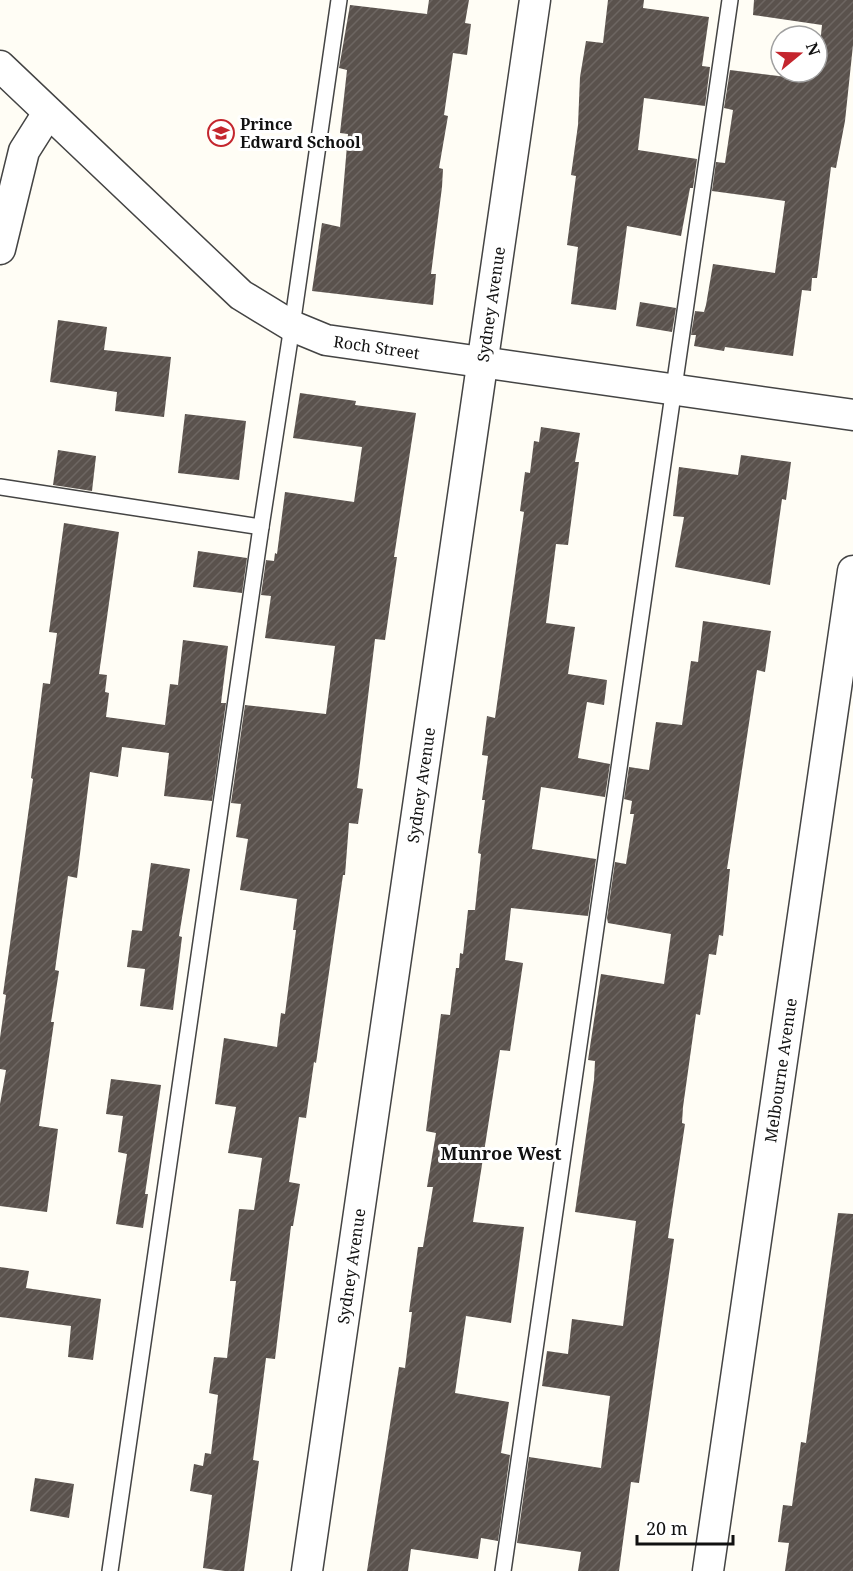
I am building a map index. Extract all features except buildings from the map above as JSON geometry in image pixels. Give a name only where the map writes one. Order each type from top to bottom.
[{"type":"street","name":"Sydney Avenue","points":[[307,1571],[535,0]]},
{"type":"street","name":"Roch Street","points":[[0,66],[241,295],[292,326],[326,340],[853,415]]},
{"type":"street","points":[[0,247],[24,151],[48,113]]},
{"type":"street","name":"Melbourne Avenue","points":[[708,1571],[853,571]]},
{"type":"lane","points":[[110,1571],[339,0]]},
{"type":"lane","points":[[503,1571],[730,0]]},
{"type":"lane","points":[[0,487],[261,527]]},
{"type":"place","name":"Prince Edward School","points":[[221,133]]},
{"type":"district","name":"Munroe West","points":[[501,1153]]}]
